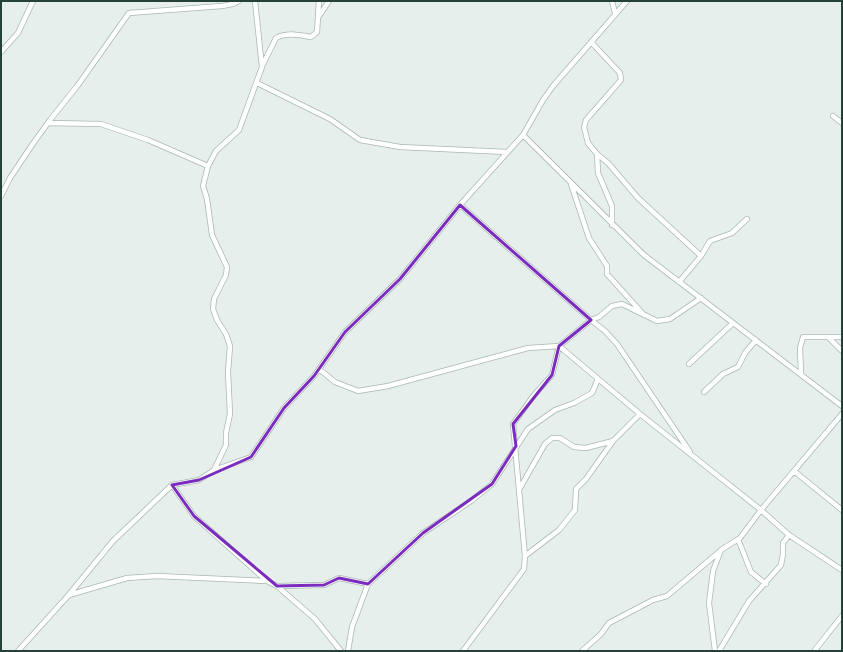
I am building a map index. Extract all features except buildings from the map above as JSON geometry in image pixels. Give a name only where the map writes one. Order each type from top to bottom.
[{"type":"street","points":[[2,51],[18,33],[34,1]]},
{"type":"street","points":[[1,196],[10,178],[48,123],[78,85],[129,13],[228,5],[239,1]]},
{"type":"street","points":[[255,1],[262,67]]},
{"type":"street","points":[[214,470],[226,444],[226,433],[230,414],[228,372],[230,346],[226,334],[217,320],[213,309],[214,299],[226,275],[227,267],[212,235],[209,223],[207,199],[203,186],[208,166],[216,151],[239,130],[262,67],[276,38],[285,34],[311,37],[317,32],[319,1]]},
{"type":"street","points":[[318,17],[329,1]]},
{"type":"street","points":[[612,1],[615,13]]},
{"type":"street","points":[[18,651],[69,595],[114,541],[172,485],[198,480],[214,470],[251,457],[284,408],[319,369],[345,332],[400,279],[460,205],[523,134],[546,95],[626,1]]},
{"type":"street","points":[[591,42],[620,73],[621,80],[586,120],[584,127],[588,143],[597,154],[608,163],[638,198],[701,256]]},
{"type":"street","points":[[257,83],[330,119],[360,140],[400,148],[507,152]]},
{"type":"street","points":[[833,116],[842,123]]},
{"type":"street","points":[[48,123],[101,124],[148,140],[208,166]]},
{"type":"street","points":[[523,134],[612,225],[644,254],[842,406]]},
{"type":"street","points":[[597,154],[598,173],[612,206],[612,225]]},
{"type":"street","points":[[571,182],[588,238],[607,266],[607,274],[644,315]]},
{"type":"street","points":[[460,205],[605,331],[617,344],[694,457]]},
{"type":"street","points":[[679,282],[701,256],[710,241],[732,233],[747,219]]},
{"type":"street","points":[[319,369],[335,382],[358,391],[388,386],[528,348],[559,346],[591,320],[599,317],[612,306],[622,304],[657,321],[670,319],[700,298]]},
{"type":"street","points":[[689,364],[733,323]]},
{"type":"street","points":[[801,374],[800,348],[803,337],[842,337]]},
{"type":"street","points":[[829,338],[842,351]]},
{"type":"street","points":[[704,392],[723,374],[738,367],[745,353],[756,340]]},
{"type":"street","points":[[559,346],[640,414],[762,510],[789,535],[842,570]]},
{"type":"street","points":[[463,651],[524,569],[525,556],[516,446],[513,432],[514,424],[534,395],[552,375],[559,346]]},
{"type":"street","points":[[348,651],[352,627],[368,584],[423,533],[472,501],[492,484],[528,429],[555,410],[574,403],[592,393],[598,380]]},
{"type":"street","points":[[525,556],[560,530],[575,510],[576,489],[586,479],[613,441],[640,414]]},
{"type":"street","points":[[582,651],[601,634],[609,623],[654,600],[667,596],[721,550],[738,540],[842,414]]},
{"type":"street","points":[[520,488],[545,444],[552,438],[560,438],[574,447],[586,448],[613,441]]},
{"type":"street","points":[[794,471],[842,510]]},
{"type":"street","points":[[172,485],[194,516],[267,581],[277,586],[314,619],[341,651]]},
{"type":"street","points":[[719,651],[749,601],[766,584],[781,565],[784,554],[783,543],[789,535]]},
{"type":"street","points":[[738,540],[751,572],[766,584]]},
{"type":"street","points":[[715,651],[709,603],[713,571],[721,550]]},
{"type":"street","points":[[69,595],[127,578],[157,576],[267,581]]},
{"type":"street","points":[[277,586],[324,585],[339,578],[368,584]]},
{"type":"street","points":[[816,651],[842,616]]},
{"type":"highlighted area","points":[[460,205],[591,320],[559,346],[552,375],[513,424],[516,446],[492,484],[423,533],[368,584],[339,578],[324,585],[277,586],[194,516],[172,485],[199,480],[251,457],[284,408],[314,376],[345,332],[400,279]]}]
